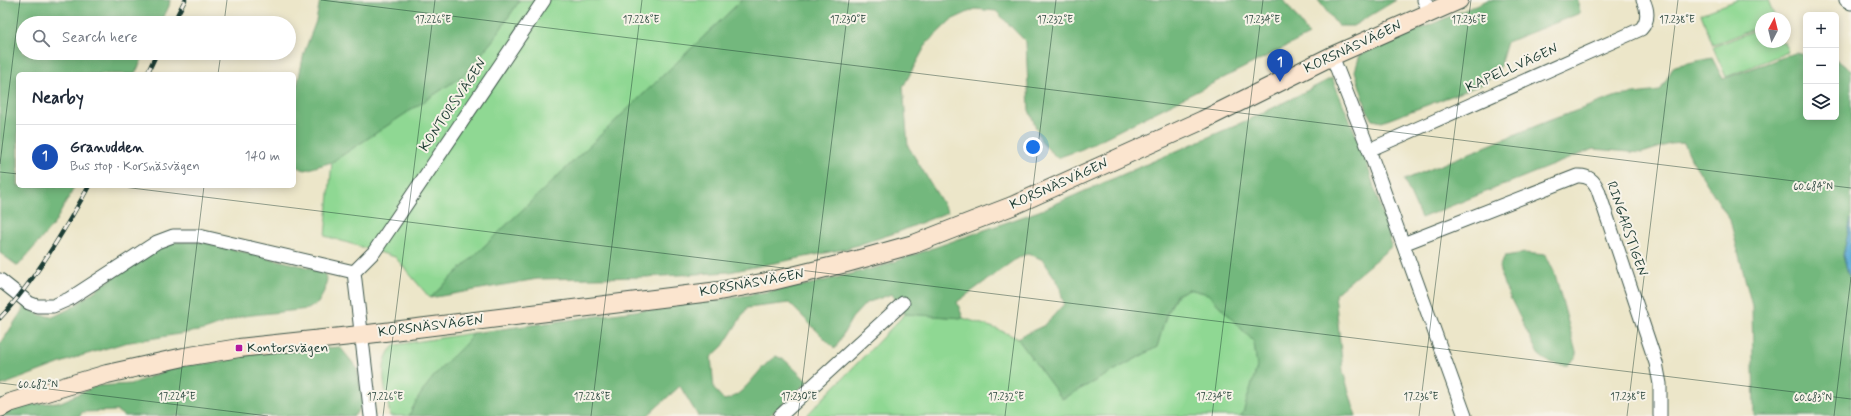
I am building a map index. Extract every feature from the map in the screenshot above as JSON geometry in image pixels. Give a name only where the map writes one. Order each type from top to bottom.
[{"type":"street","name":"KONTORSVÄGEN","points":[[354,272],[374,252],[544,0]]},
{"type":"street","name":"KORSNÄSVÄGEN","points":[[0,408],[9,403],[107,374],[184,357],[239,348],[360,335],[719,291],[772,281],[846,263],[914,244],[1012,206],[1203,120],[1332,56],[1427,6],[1459,0]]},
{"type":"street","name":"KAPELLVÄGEN","points":[[1369,150],[1641,28],[1646,18],[1646,6],[1643,0]]},
{"type":"street","points":[[1846,0],[1851,3]]},
{"type":"street","points":[[1332,56],[1369,150],[1465,416]]},
{"type":"street","name":"RINGARSTIGEN","points":[[1403,244],[1577,176],[1591,178],[1598,190],[1656,363],[1660,384],[1660,416]]},
{"type":"street","points":[[0,280],[29,303],[37,306],[53,306],[69,299],[157,242],[173,236],[189,234],[225,241],[354,272],[360,335],[371,416]]},
{"type":"street","points":[[780,416],[903,303]]},
{"type":"green space","points":[[0,0],[170,0],[164,16],[16,16],[16,60],[142,60],[136,72],[16,72],[16,188],[74,188],[54,224],[18,266],[0,253]]},
{"type":"green space","points":[[320,0],[520,0],[493,40],[464,75],[332,162],[305,170],[296,167],[296,91],[304,53],[316,21]]},
{"type":"green space","points":[[520,0],[742,0],[430,298],[395,257],[325,236],[332,162],[464,75],[493,40]]},
{"type":"green space","points":[[742,0],[1284,0],[1309,35],[1082,149],[1057,158],[1042,143],[1029,110],[1026,42],[996,11],[975,9],[951,20],[927,43],[903,87],[908,146],[948,212],[898,232],[845,249],[729,272],[646,277],[537,279],[430,298]]},
{"type":"green space","points":[[1318,0],[1396,0],[1353,26],[1338,26]]},
{"type":"green space","points":[[1488,0],[1578,0],[1580,13],[1507,42],[1498,72],[1483,84],[1382,122],[1373,120],[1367,110],[1355,71],[1360,55]]},
{"type":"green space","points":[[1737,0],[1768,0],[1773,12],[1755,12],[1755,28],[1713,45],[1701,14]]},
{"type":"green space","points":[[1755,30],[1755,48],[1786,48],[1788,52],[1726,77],[1713,47]]},
{"type":"green space","points":[[1795,53],[1803,54],[1803,120],[1839,120],[1839,61],[1851,71],[1851,219],[1843,256],[1851,283],[1851,416],[1754,416],[1752,306],[1730,220],[1692,160],[1684,143],[1670,144],[1642,153],[1593,149],[1421,218],[1404,180],[1548,121],[1617,96],[1660,91],[1674,66],[1712,58],[1723,79]]},
{"type":"green space","points":[[1332,78],[1364,154],[1392,246],[1335,294],[1343,371],[1356,416],[1240,416],[1243,413],[1257,367],[1254,342],[1208,294],[1189,289],[1176,295],[1166,316],[1157,347],[1062,399],[1017,338],[1045,325],[1064,304],[1059,284],[1043,260],[1028,253],[1013,261],[957,302],[963,318],[905,314],[892,294],[866,303],[852,318],[835,349],[789,303],[747,308],[723,346],[711,357],[714,389],[724,400],[731,398],[745,388],[769,361],[776,356],[786,361],[808,382],[769,416],[698,416],[680,386],[647,416],[409,416],[420,395],[429,383],[473,333],[731,298],[807,285],[879,267],[1039,211],[1259,115]]},
{"type":"green space","points":[[171,242],[203,242],[323,271],[327,279],[324,291],[318,303],[308,309],[243,316],[204,330],[124,343],[74,358],[0,386],[0,345],[25,306],[40,315],[53,317],[71,308],[149,252]]},
{"type":"green space","points":[[1524,253],[1546,255],[1555,274],[1577,356],[1568,365],[1552,363],[1545,360],[1538,354],[1504,285],[1499,267],[1505,256]]},
{"type":"green space","points":[[1189,289],[1208,294],[1254,342],[1257,367],[1243,413],[1240,416],[806,416],[905,314],[963,318],[997,329],[1017,338],[1062,399],[1157,347],[1166,316],[1177,295]]},
{"type":"green space","points":[[473,333],[429,383],[420,395],[409,416],[390,416],[385,389],[384,369],[385,360],[395,345]]},
{"type":"green space","points":[[340,347],[357,368],[363,404],[354,416],[124,416],[117,411],[82,412],[80,416],[0,416],[12,406],[61,402],[96,386],[132,384],[177,366],[221,362],[255,352]]},
{"type":"water","points":[[1851,219],[1851,283],[1843,256]]},
{"type":"railway","points":[[177,16],[185,0]]},
{"type":"railway","points":[[148,72],[154,60]]},
{"type":"railway","points":[[0,318],[13,304],[37,272],[88,188]]},
{"type":"place","name":"Granudden","points":[[1280,82]]},
{"type":"place","name":"Kontorsvägen","points":[[239,348]]}]
